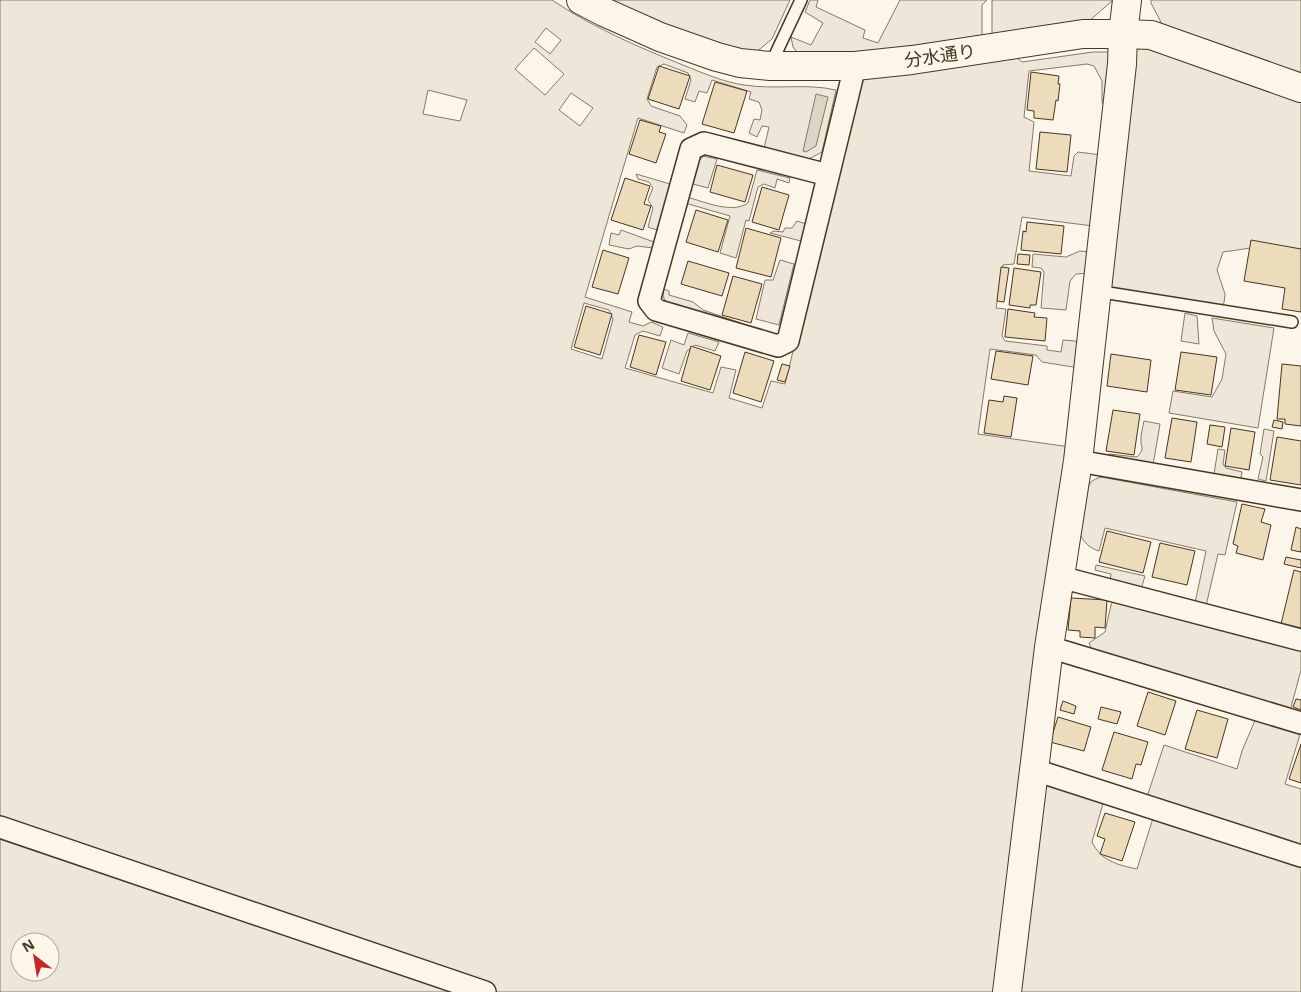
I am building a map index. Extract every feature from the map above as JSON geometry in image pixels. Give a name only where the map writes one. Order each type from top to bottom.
[{"type":"street","name":"分水通り","points":[[581,0],[670,41],[717,57],[770,66],[855,66],[912,60],[1083,34],[1123,34],[1150,36],[1301,88]]},
{"type":"street","points":[[1007,992],[1049,647],[1078,462],[1122,64],[1127,0]]},
{"type":"street","points":[[828,175],[704,143],[691,149],[649,302],[656,310],[778,346],[788,341],[855,66]]},
{"type":"street","points":[[1078,462],[1301,500]]},
{"type":"street","points":[[1060,577],[1301,640]]},
{"type":"street","points":[[1049,647],[1301,723]]},
{"type":"street","points":[[1034,770],[1301,856]]},
{"type":"street","points":[[0,827],[485,992]]},
{"type":"lane","points":[[770,66],[801,0]]},
{"type":"lane","points":[[1096,291],[1292,322]]},
{"type":"shaded area","points":[[0,0],[552,0],[616,36],[706,74],[736,84],[767,87],[813,87],[836,90],[822,152],[807,160],[764,148],[769,127],[762,126],[757,137],[749,133],[754,119],[760,120],[762,110],[759,102],[749,99],[751,92],[712,80],[707,93],[699,91],[695,102],[685,99],[691,80],[688,73],[664,64],[657,67],[647,99],[651,106],[680,116],[687,125],[684,133],[638,118],[585,297],[632,312],[629,322],[643,326],[651,322],[663,327],[660,336],[643,331],[635,335],[625,368],[713,393],[721,367],[736,370],[729,398],[762,408],[771,381],[785,384],[858,86],[865,73],[1013,55],[1022,62],[1093,52],[1114,52],[1109,108],[1102,103],[1102,81],[1094,66],[1087,64],[1029,71],[1024,117],[1034,122],[1029,171],[1071,176],[1074,156],[1078,152],[1101,155],[1093,226],[1022,217],[1014,264],[1003,265],[996,308],[1006,309],[1002,336],[1005,341],[1047,346],[1047,350],[1061,352],[1063,340],[1075,341],[1081,345],[1079,368],[1042,362],[1036,355],[990,349],[978,434],[1070,447],[1024,774],[1104,800],[1092,842],[1105,858],[1123,866],[1137,869],[1154,815],[1301,862],[1301,992],[497,992],[452,978],[465,992],[0,992]],"holes":[[[546,28],[561,40],[550,54],[535,42]],[[534,48],[564,74],[545,95],[515,69]],[[428,90],[467,100],[460,121],[423,114]],[[571,93],[593,108],[580,126],[559,110]],[[584,303],[609,310],[613,319],[602,359],[571,349]]]},
{"type":"shaded area","points":[[596,0],[790,0],[772,39],[754,54],[718,46]]},
{"type":"shaded area","points":[[810,0],[818,0],[816,7],[865,30],[863,38],[878,43],[900,0],[987,0],[982,5],[982,37],[862,53],[799,55],[793,47],[791,37],[811,45],[823,23],[805,12]]},
{"type":"shaded area","points":[[992,0],[1113,0],[1088,22],[992,36]]},
{"type":"shaded area","points":[[1151,0],[1301,0],[1301,75],[1165,30]]},
{"type":"shaded area","points":[[1136,43],[1301,95],[1301,252],[1258,247],[1223,252],[1217,270],[1225,294],[1224,303],[1210,312],[1113,289],[1106,278]]},
{"type":"shaded area","points":[[816,94],[828,97],[816,146],[806,152],[803,151]]},
{"type":"shaded area","points":[[703,156],[717,159],[708,188],[693,184],[699,161]]},
{"type":"shaded area","points":[[757,170],[790,178],[789,183],[777,179],[775,188],[764,184],[758,187],[749,221],[746,220],[736,258],[720,253],[730,216],[685,203],[687,197],[718,206],[742,206],[748,203]]},
{"type":"shaded area","points":[[636,174],[670,184],[657,230],[648,227],[653,208],[648,200],[653,188],[649,182],[638,179]]},
{"type":"shaded area","points":[[797,221],[806,224],[801,241],[770,233],[774,231],[783,232],[785,228],[792,228]]},
{"type":"shaded area","points":[[621,230],[654,242],[653,248],[637,246],[629,249],[609,245],[611,233],[619,235]]},
{"type":"shaded area","points":[[1080,251],[1091,252],[1089,273],[1076,274],[1070,281],[1066,310],[1041,308],[1044,272],[1041,268],[1032,267],[1033,254],[1066,257]]},
{"type":"shaded area","points":[[780,260],[794,264],[779,325],[756,319],[765,280],[773,280]]},
{"type":"shaded area","points":[[664,289],[669,291],[669,295],[693,302],[703,310],[741,323],[740,325],[666,303],[663,296]]},
{"type":"shaded area","points":[[1185,313],[1197,316],[1199,344],[1181,341]]},
{"type":"shaded area","points":[[1212,318],[1274,328],[1258,428],[1169,413],[1173,391],[1212,397],[1222,379],[1226,354],[1214,331]]},
{"type":"shaded area","points":[[688,333],[719,342],[715,351],[695,345],[687,351],[679,374],[662,368],[671,340],[684,345]]},
{"type":"shaded area","points":[[1144,421],[1160,424],[1153,465],[1109,457],[1109,454],[1137,457],[1140,454],[1142,450],[1141,436]]},
{"type":"shaded area","points":[[1264,429],[1274,431],[1266,481],[1258,479],[1263,457],[1260,454]]},
{"type":"shaded area","points":[[1218,449],[1225,450],[1223,464],[1226,468],[1242,472],[1241,478],[1214,474]]},
{"type":"shaded area","points":[[1101,477],[1237,502],[1225,555],[1218,554],[1206,606],[1195,603],[1206,551],[1105,528],[1099,551],[1084,541],[1080,528],[1085,498],[1091,482]]},
{"type":"shaded area","points":[[1096,565],[1145,576],[1141,589],[1110,581],[1111,574],[1095,570]]},
{"type":"shaded area","points":[[1114,599],[1301,649],[1301,670],[1290,711],[1092,650],[1089,643],[1105,632]]},
{"type":"shaded area","points":[[1256,718],[1301,731],[1285,784],[1301,789],[1301,846],[1147,797],[1164,745],[1237,769],[1242,751]]},
{"type":"building","points":[[659,66],[690,76],[679,109],[648,99]]},
{"type":"building","points":[[1031,72],[1059,76],[1058,101],[1056,100],[1053,120],[1034,118],[1034,111],[1027,110]]},
{"type":"building","points":[[715,82],[747,91],[734,133],[702,124]]},
{"type":"building","points":[[640,120],[661,126],[659,132],[666,134],[656,163],[629,154]]},
{"type":"building","points":[[1040,132],[1071,135],[1067,172],[1036,169]]},
{"type":"building","points":[[717,165],[753,175],[745,202],[710,192]]},
{"type":"building","points":[[625,178],[650,186],[644,204],[651,206],[643,230],[611,220]]},
{"type":"building","points":[[762,187],[789,195],[779,230],[752,222]]},
{"type":"building","points":[[696,210],[728,220],[718,252],[686,242]]},
{"type":"building","points":[[1027,222],[1064,226],[1061,254],[1021,250],[1023,231],[1026,232]]},
{"type":"building","points":[[746,228],[781,238],[771,277],[736,268]]},
{"type":"building","points":[[1251,240],[1301,249],[1301,312],[1282,309],[1285,288],[1244,281]]},
{"type":"building","points":[[603,250],[629,258],[618,294],[592,287]]},
{"type":"building","points":[[1018,254],[1030,255],[1029,265],[1017,264]]},
{"type":"building","points":[[688,261],[729,273],[722,296],[681,284]]},
{"type":"building","points":[[1001,267],[1009,268],[1004,302],[997,301]]},
{"type":"building","points":[[1014,268],[1041,272],[1036,305],[1030,305],[1030,308],[1009,305]]},
{"type":"building","points":[[733,276],[762,284],[751,323],[722,315]]},
{"type":"building","points":[[586,306],[612,314],[600,355],[574,347]]},
{"type":"building","points":[[1008,309],[1035,313],[1034,317],[1047,318],[1045,341],[1005,337]]},
{"type":"building","points":[[639,335],[666,342],[656,375],[630,367]]},
{"type":"building","points":[[691,346],[721,356],[710,390],[681,381]]},
{"type":"building","points":[[996,351],[1033,356],[1028,385],[991,379]]},
{"type":"building","points":[[745,352],[774,361],[761,402],[733,393]]},
{"type":"building","points":[[1181,352],[1217,357],[1211,395],[1175,390]]},
{"type":"building","points":[[1111,354],[1151,360],[1147,392],[1107,386]]},
{"type":"building","points":[[782,364],[790,366],[785,382],[777,380]]},
{"type":"building","points":[[1282,364],[1301,366],[1301,426],[1285,424],[1285,419],[1277,419]]},
{"type":"building","points":[[1004,396],[1017,398],[1011,437],[984,433],[989,400],[1003,402]]},
{"type":"building","points":[[1113,410],[1140,414],[1134,455],[1106,451]]},
{"type":"building","points":[[1172,418],[1197,422],[1191,462],[1165,458]]},
{"type":"building","points":[[1274,420],[1283,422],[1282,429],[1272,427]]},
{"type":"building","points":[[1210,425],[1225,427],[1222,447],[1207,444]]},
{"type":"building","points":[[1231,428],[1255,432],[1249,470],[1225,466]]},
{"type":"building","points":[[1277,437],[1301,441],[1301,485],[1270,480]]},
{"type":"building","points":[[1242,504],[1265,509],[1261,522],[1271,525],[1263,560],[1236,553],[1238,546],[1233,544]]},
{"type":"building","points":[[1296,527],[1301,529],[1301,552],[1291,550]]},
{"type":"building","points":[[1107,531],[1151,542],[1143,573],[1099,562]]},
{"type":"building","points":[[1160,543],[1195,551],[1187,585],[1152,577]]},
{"type":"building","points":[[1286,557],[1301,560],[1301,568],[1284,564]]},
{"type":"building","points":[[1294,570],[1301,572],[1301,629],[1281,624]]},
{"type":"building","points":[[1071,598],[1107,600],[1105,628],[1095,627],[1095,638],[1080,637],[1080,631],[1068,630]]},
{"type":"building","points":[[1148,692],[1176,701],[1165,735],[1137,726]]},
{"type":"building","points":[[1296,699],[1301,700],[1301,710],[1293,707]]},
{"type":"building","points":[[1063,701],[1076,706],[1074,714],[1060,710]]},
{"type":"building","points":[[1101,707],[1121,712],[1117,724],[1098,719]]},
{"type":"building","points":[[1197,710],[1228,719],[1217,758],[1185,749]]},
{"type":"building","points":[[1058,717],[1091,727],[1084,751],[1050,742]]},
{"type":"building","points":[[1114,732],[1148,742],[1141,765],[1136,764],[1132,779],[1102,770]]},
{"type":"building","points":[[1301,744],[1301,783],[1289,779]]},
{"type":"building","points":[[1105,813],[1135,822],[1122,861],[1100,854],[1105,839],[1097,836]]}]
